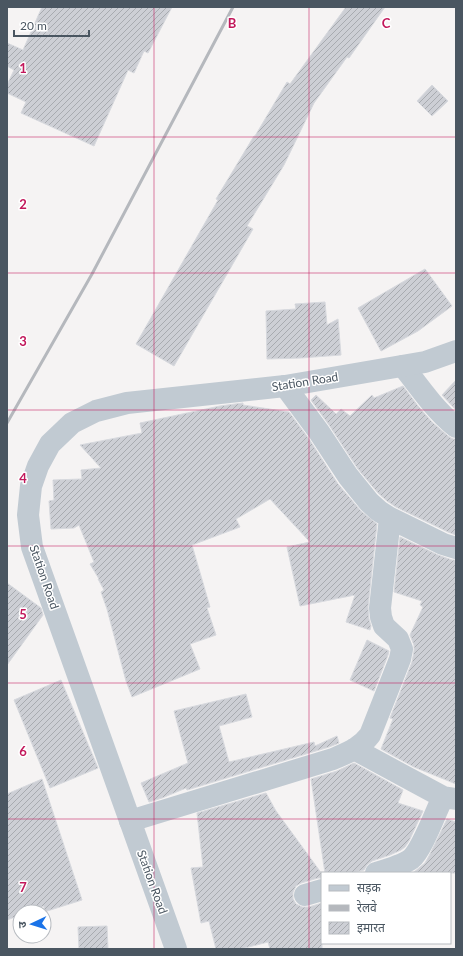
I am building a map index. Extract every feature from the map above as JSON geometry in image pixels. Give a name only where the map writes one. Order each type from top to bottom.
[{"type":"street","name":"Station Road","points":[[176,949],[32,547],[28,515],[31,486],[38,466],[50,444],[72,423],[96,411],[127,403],[285,386],[425,362],[456,350]]},
{"type":"street","points":[[403,366],[425,394],[456,427]]},
{"type":"street","points":[[285,386],[319,432],[348,476],[369,502],[390,518],[443,544],[456,548]]},
{"type":"street","points":[[130,821],[333,759],[364,743],[370,735],[400,660],[402,650],[398,639],[384,626],[380,608],[390,518]]},
{"type":"street","points":[[354,749],[449,798],[420,848],[411,859],[395,867],[379,872]]},
{"type":"building","points":[[42,7],[172,7],[148,53],[144,51],[134,73],[128,70],[94,146],[21,113],[26,102],[7,93],[7,85],[14,70],[7,66],[7,43],[23,50]]},
{"type":"building","points":[[346,7],[385,7],[349,58],[347,57],[314,103],[284,165],[247,226],[253,229],[174,366],[136,344],[218,200],[216,199],[287,82],[290,84]]},
{"type":"building","points":[[432,85],[448,101],[432,116],[417,101]]},
{"type":"building","points":[[425,269],[452,306],[418,331],[381,351],[358,308]]},
{"type":"building","points":[[325,302],[327,325],[338,319],[341,355],[267,359],[266,311],[296,309],[295,304]]},
{"type":"building","points":[[456,380],[456,410],[442,395]]},
{"type":"building","points":[[403,386],[432,422],[448,436],[456,439],[456,535],[396,507],[378,493],[358,469],[311,400],[316,395],[336,414],[341,409],[350,416],[372,395],[374,398]]},
{"type":"building","points":[[243,403],[243,405],[289,412],[309,439],[338,484],[361,511],[377,524],[368,607],[371,626],[370,630],[346,622],[355,595],[300,606],[287,547],[310,542],[270,499],[236,519],[240,527],[192,545],[210,607],[207,608],[216,635],[190,644],[200,669],[132,697],[126,681],[101,592],[104,590],[90,564],[94,562],[79,525],[74,528],[51,529],[49,501],[54,500],[53,480],[82,479],[81,470],[101,468],[80,445],[142,433],[140,423],[220,406]]},
{"type":"building","points":[[400,537],[438,555],[456,560],[456,784],[414,767],[381,749],[393,719],[390,718],[412,662],[414,645],[410,635],[423,607],[420,605],[422,601],[394,592]]},
{"type":"building","points":[[7,583],[41,608],[43,615],[7,665]]},
{"type":"building","points":[[367,640],[389,651],[374,691],[350,680]]},
{"type":"building","points":[[61,680],[98,768],[50,788],[14,700]]},
{"type":"building","points":[[246,694],[252,717],[219,726],[229,762],[314,742],[315,746],[337,736],[339,743],[187,790],[186,788],[149,802],[141,783],[188,763],[174,711]]},
{"type":"building","points":[[354,763],[403,790],[398,803],[423,811],[405,847],[390,855],[372,861],[364,870],[355,872],[325,872],[311,779],[337,771]]},
{"type":"building","points":[[42,779],[82,900],[52,909],[52,904],[12,904],[12,918],[7,920],[7,794]]},
{"type":"building","points":[[266,793],[276,811],[321,873],[321,878],[301,883],[296,886],[293,892],[293,899],[296,904],[302,907],[309,907],[321,903],[322,949],[270,949],[268,942],[241,949],[216,949],[209,921],[201,923],[191,868],[203,867],[197,813]]},
{"type":"building","points":[[447,819],[456,822],[456,873],[414,872],[425,863]]},
{"type":"building","points":[[107,926],[108,949],[79,949],[78,927]]},
{"type":"railway","points":[[7,423],[92,274],[233,7]]}]
